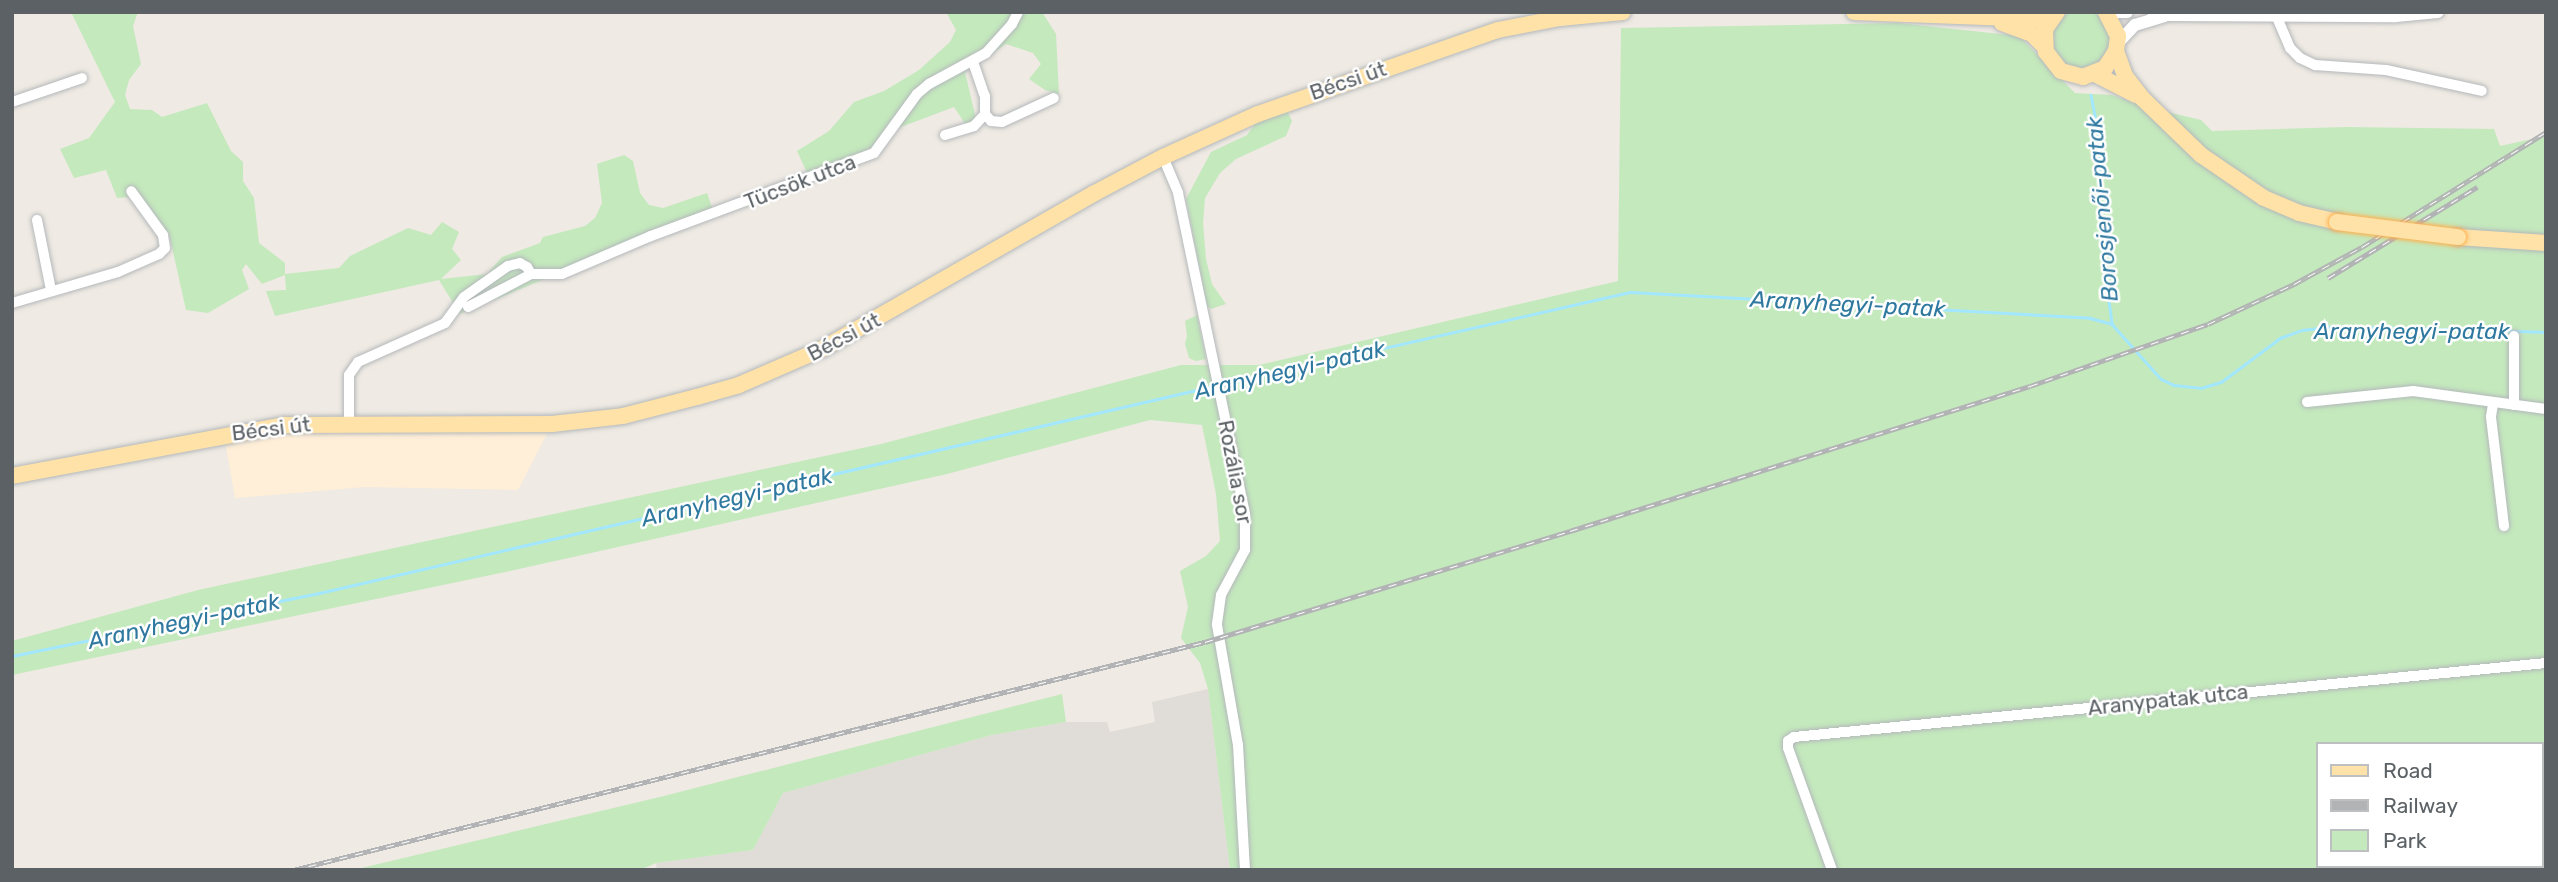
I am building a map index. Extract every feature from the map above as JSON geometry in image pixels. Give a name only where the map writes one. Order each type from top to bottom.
[{"type":"main road","name":"Bécsi út","points":[[12,476],[284,425],[552,424],[622,416],[739,385],[803,359],[868,326],[1093,194],[1163,157],[1309,94],[1464,41],[1523,25],[1623,12]]},
{"type":"main road","points":[[1854,12],[2037,19],[2056,13]]},
{"type":"main road","points":[[2106,12],[2115,24],[2117,48],[2125,76],[2143,99],[2201,155],[2248,189],[2299,213],[2337,222],[2458,237],[2546,243]]},
{"type":"main road","points":[[2056,13],[2045,29],[2045,47],[2052,63],[2061,71],[2084,77],[2095,74],[2105,68],[2117,48]]},
{"type":"main road","points":[[1983,17],[2024,30],[2045,47]]},
{"type":"main road","points":[[2095,74],[2143,99]]},
{"type":"street","name":"Tücsök utca","points":[[468,307],[531,274],[562,274],[651,236],[874,153],[918,94],[929,84],[973,62],[999,41],[1018,12]]},
{"type":"street","points":[[2113,12],[2127,12]]},
{"type":"street","points":[[2153,12],[2169,15],[2438,12]]},
{"type":"street","points":[[2117,48],[2125,32],[2136,25],[2169,15]]},
{"type":"street","points":[[2276,15],[2290,48],[2300,58],[2315,65],[2386,70],[2482,91]]},
{"type":"street","points":[[973,62],[985,96],[985,114],[991,121],[1002,122],[1054,98]]},
{"type":"street","points":[[12,102],[82,78]]},
{"type":"street","points":[[946,135],[974,126],[985,114]]},
{"type":"street","name":"Rozália sor","points":[[1163,157],[1178,193],[1247,537],[1241,563],[1222,595],[1217,625],[1238,745],[1245,870]]},
{"type":"street","points":[[12,303],[118,272],[159,254],[166,248],[163,235],[131,191]]},
{"type":"street","points":[[37,220],[51,290]]},
{"type":"street","name":"Tücsök utca","points":[[348,423],[349,375],[358,362],[445,323],[464,297],[508,266],[520,263],[531,274]]},
{"type":"street","points":[[2514,337],[2514,405]]},
{"type":"street","points":[[2307,402],[2413,391],[2493,404],[2546,409]]},
{"type":"street","points":[[2493,404],[2491,417],[2504,526]]},
{"type":"street","name":"Aranypatak utca","points":[[1832,870],[1788,748],[1790,739],[2546,663]]},
{"type":"shaded area","points":[[552,424],[518,490],[365,487],[235,498],[224,435]]},
{"type":"shaded area","points":[[1208,689],[1230,870],[657,870],[656,863],[753,850],[783,793],[992,735],[1066,722],[1107,722],[1110,732],[1155,722],[1152,702]]},
{"type":"green space","points":[[2081,10],[2102,18],[2110,39],[2102,60],[2081,68],[2060,60],[2052,39],[2060,18]]},
{"type":"green space","points":[[71,12],[138,12],[133,26],[141,64],[129,80],[125,95],[130,109],[152,110],[162,117],[207,103],[231,151],[243,162],[243,181],[254,198],[259,243],[285,263],[285,274],[339,268],[350,256],[408,228],[431,235],[442,222],[459,232],[452,249],[461,260],[441,279],[487,274],[502,257],[540,243],[543,237],[585,226],[595,218],[602,203],[597,164],[624,155],[633,161],[640,193],[649,205],[663,208],[707,193],[713,210],[460,314],[439,280],[275,316],[266,291],[286,290],[285,275],[262,284],[246,264],[242,270],[249,289],[208,313],[186,310],[169,234],[146,206],[130,197],[117,198],[106,170],[74,178],[60,149],[89,138],[115,102]]},
{"type":"green space","points":[[946,12],[1042,12],[1056,34],[1059,94],[1045,90],[1029,79],[1041,64],[1033,53],[1006,44],[965,72],[976,119],[966,125],[954,107],[893,130],[881,144],[809,177],[797,151],[829,131],[854,102],[884,91],[919,70],[950,42],[956,30]]},
{"type":"green space","points":[[1898,23],[2019,36],[2075,93],[2112,95],[2201,120],[2212,131],[2346,127],[2494,129],[2500,146],[2546,136],[2546,870],[1230,870],[1208,689],[1200,663],[1181,638],[1188,607],[1180,571],[1206,556],[1220,541],[1216,494],[1202,425],[1150,420],[947,474],[510,571],[12,675],[12,641],[198,590],[881,444],[1181,365],[1259,365],[1618,281],[1621,28]]},
{"type":"green space","points":[[1287,111],[1292,121],[1286,136],[1236,159],[1220,173],[1205,198],[1203,223],[1206,259],[1212,284],[1226,304],[1211,309],[1207,306],[1186,199],[1211,152],[1247,135],[1255,124]]},
{"type":"green space","points":[[1197,315],[1206,359],[1196,361],[1189,358],[1185,344],[1185,321]]},
{"type":"green space","points":[[1062,694],[1066,722],[992,735],[783,793],[753,850],[656,863],[640,870],[353,870],[664,796]]},
{"type":"waterway","name":"Borosjenői-patak","points":[[2091,95],[2098,130],[2101,240],[2112,324]]},
{"type":"waterway","name":"Aranyhegyi-patak","points":[[1221,385],[1631,292],[2090,318],[2112,324],[2161,379],[2174,385],[2201,388],[2221,382],[2280,338],[2302,330],[2335,326],[2546,332]]},
{"type":"waterway","name":"Aranyhegyi-patak","points":[[12,656],[315,594],[1214,386]]},
{"type":"railway","points":[[293,870],[1205,642],[1570,531],[2030,386],[2208,324],[2294,284],[2362,247],[2546,132]]},
{"type":"railway","points":[[2328,278],[2477,187]]}]
